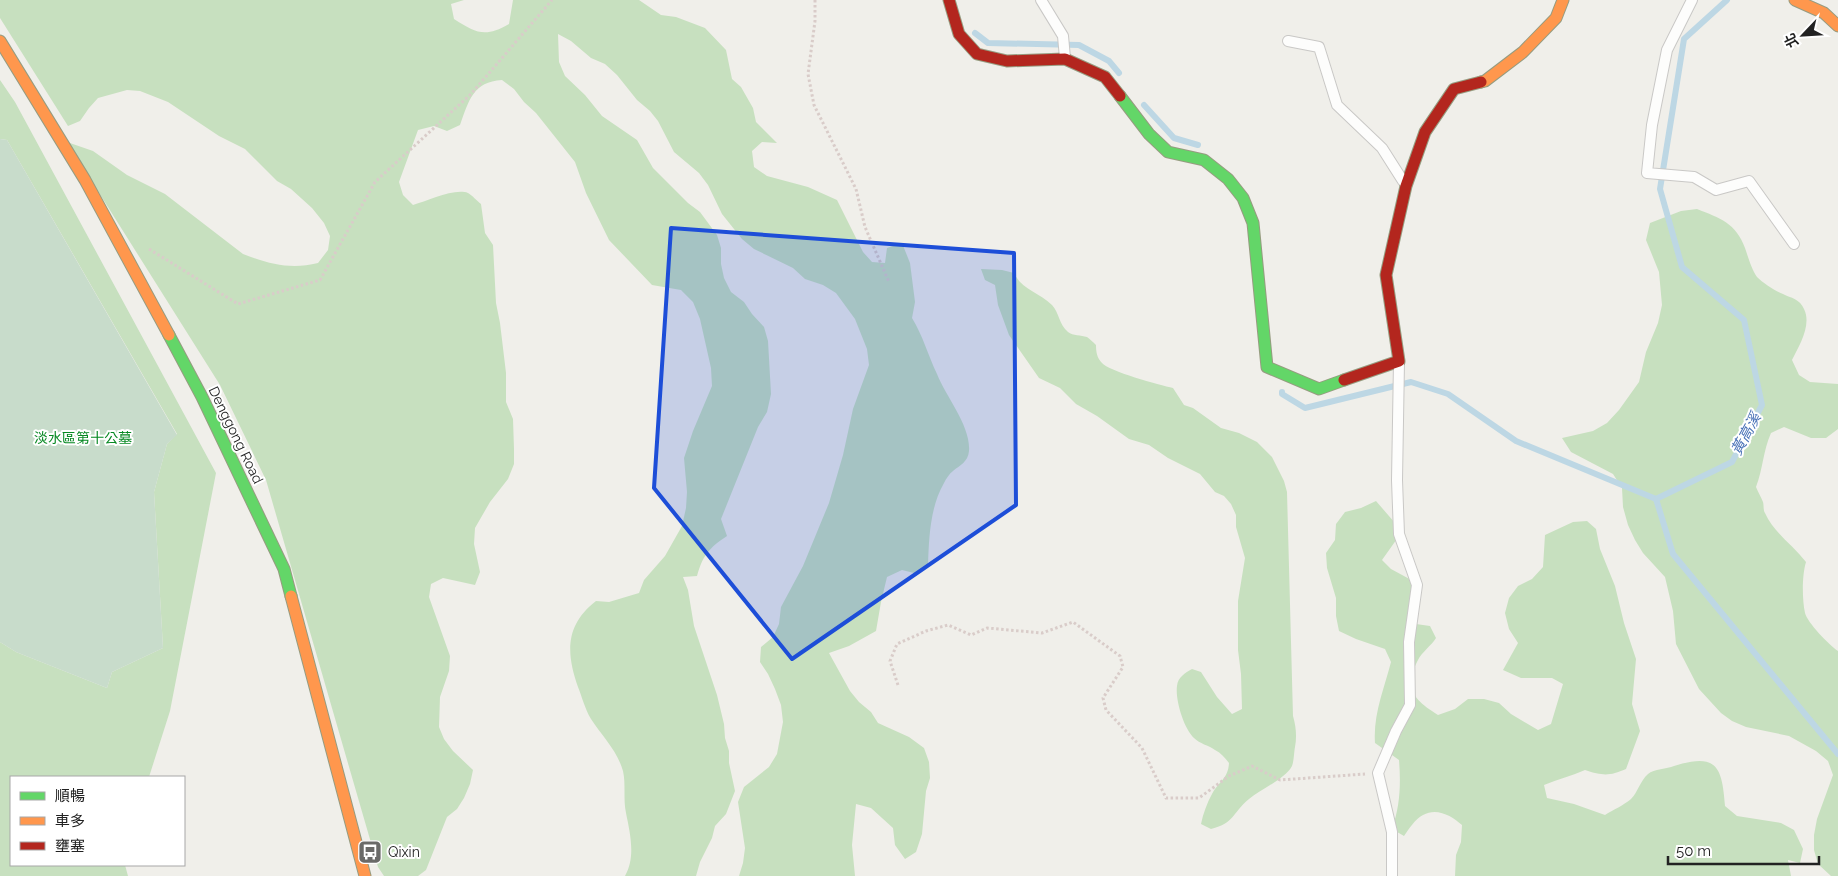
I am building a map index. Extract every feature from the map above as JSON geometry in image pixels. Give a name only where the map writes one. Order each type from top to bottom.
[{"type":"street","points":[[949,0],[959,34],[977,54],[1007,61],[1065,59],[1105,77],[1149,134],[1168,152],[1204,160],[1228,179],[1243,198],[1253,223],[1267,366],[1319,389],[1399,361],[1386,275],[1406,186],[1425,132],[1454,90],[1485,81],[1523,52],[1556,18],[1564,0]]},
{"type":"street","points":[[1795,0],[1824,14],[1838,26]]},
{"type":"street","name":"Denggong Road","points":[[0,41],[85,180],[202,397],[284,569],[365,876]]},
{"type":"lane","points":[[1041,0],[1063,36],[1065,59]]},
{"type":"lane","points":[[1692,0],[1667,50],[1652,125],[1647,173],[1694,177],[1716,190],[1749,181],[1794,244]]},
{"type":"lane","points":[[1288,41],[1319,47],[1337,105],[1382,148],[1406,186]]},
{"type":"lane","points":[[1392,876],[1392,832],[1378,774],[1396,731],[1410,705],[1409,642],[1417,584],[1399,534],[1396,480],[1399,361]]},
{"type":"path","points":[[147,247],[238,304],[320,280],[375,182],[471,94],[552,0]]},
{"type":"path","points":[[815,0],[815,21],[808,74],[814,105],[856,189],[865,227],[889,282]]},
{"type":"path","points":[[898,684],[890,661],[897,644],[926,630],[948,625],[971,635],[987,628],[1042,633],[1073,622],[1120,656],[1123,667],[1103,698],[1106,710],[1142,748],[1166,798],[1199,798],[1230,776],[1252,766],[1280,780],[1378,774]]},
{"type":"highlighted area","points":[[671,228],[1014,253],[1016,505],[792,659],[654,488]]},
{"type":"green space","points":[[0,0],[464,0],[451,4],[454,19],[468,28],[487,32],[509,24],[513,0],[639,0],[661,15],[676,17],[705,28],[726,50],[732,79],[741,87],[753,108],[756,122],[777,143],[762,142],[752,151],[754,167],[767,176],[808,187],[837,200],[863,252],[872,262],[885,263],[887,248],[902,243],[910,263],[915,302],[912,318],[941,383],[962,422],[969,441],[967,458],[952,472],[939,492],[933,512],[928,565],[918,574],[902,570],[887,577],[876,631],[849,646],[829,653],[850,691],[871,712],[878,723],[909,737],[924,748],[929,762],[930,778],[926,791],[922,834],[916,852],[905,859],[895,845],[893,828],[871,808],[856,804],[852,845],[855,876],[739,876],[745,848],[738,802],[744,787],[769,767],[777,754],[783,722],[781,705],[775,689],[760,662],[761,647],[773,637],[779,624],[781,607],[803,566],[829,503],[843,455],[853,409],[869,365],[867,349],[855,319],[836,293],[823,285],[805,279],[793,268],[754,249],[742,239],[722,214],[708,185],[699,173],[674,152],[658,121],[650,111],[637,100],[617,75],[605,64],[591,58],[571,41],[558,34],[559,62],[565,76],[585,95],[602,116],[637,140],[653,168],[688,203],[700,212],[717,235],[721,248],[721,264],[724,278],[731,292],[744,302],[764,327],[768,341],[771,394],[767,412],[758,427],[721,519],[727,536],[708,553],[697,576],[683,577],[688,590],[694,626],[717,695],[724,724],[735,791],[726,814],[715,826],[696,876],[625,876],[630,861],[631,845],[625,808],[623,771],[613,750],[591,719],[585,707],[571,663],[571,640],[578,620],[596,601],[609,602],[639,593],[644,580],[665,556],[682,526],[687,492],[684,458],[712,386],[711,368],[700,319],[693,302],[681,290],[652,285],[609,240],[586,193],[575,162],[514,89],[502,80],[492,81],[484,84],[473,94],[460,125],[447,131],[434,126],[418,130],[399,182],[403,195],[413,205],[456,192],[468,193],[481,204],[485,233],[493,245],[496,303],[506,373],[506,402],[513,419],[514,464],[508,479],[490,502],[475,528],[474,544],[480,572],[475,585],[443,578],[431,584],[429,597],[450,656],[449,671],[440,697],[439,727],[444,739],[453,751],[473,770],[470,784],[457,809],[447,817],[426,870],[418,876],[384,876],[378,867],[266,480],[220,385],[67,142],[93,151],[127,175],[165,194],[243,254],[253,258],[289,266],[318,263],[328,250],[330,236],[324,223],[312,208],[291,189],[277,181],[245,149],[219,136],[168,102],[140,91],[127,90],[98,98],[80,121],[68,126],[0,18]]},
{"type":"green space","points":[[0,80],[15,102],[216,473],[170,711],[149,776],[10,776],[10,866],[125,866],[128,876],[0,876],[0,642],[16,652],[107,688],[112,672],[163,648],[154,492],[167,444],[177,434],[7,140],[0,139]]},
{"type":"green space","name":"淡水區第十公墓","points":[[0,139],[7,140],[177,435],[167,444],[154,492],[163,648],[112,672],[107,688],[16,652],[0,642]]},
{"type":"green space","points":[[1697,209],[1720,219],[1732,227],[1745,248],[1757,277],[1769,287],[1795,299],[1802,306],[1806,315],[1806,328],[1792,360],[1799,375],[1810,382],[1838,384],[1838,429],[1826,438],[1811,438],[1784,427],[1771,433],[1756,487],[1763,502],[1764,512],[1769,520],[1778,533],[1806,562],[1803,594],[1807,617],[1829,644],[1838,651],[1838,876],[1831,876],[1818,864],[1814,850],[1817,819],[1833,775],[1828,761],[1816,751],[1789,736],[1746,727],[1732,721],[1721,713],[1699,689],[1676,644],[1673,611],[1665,577],[1643,553],[1635,540],[1623,507],[1622,488],[1613,474],[1571,452],[1562,438],[1593,431],[1607,423],[1639,382],[1646,352],[1658,323],[1662,305],[1659,272],[1646,240],[1650,223],[1681,211]]},
{"type":"green space","points":[[981,269],[1002,270],[1014,273],[1021,283],[1052,305],[1068,332],[1087,337],[1096,345],[1098,357],[1106,366],[1173,388],[1184,405],[1193,408],[1221,428],[1239,433],[1257,442],[1272,457],[1284,481],[1287,492],[1293,716],[1296,735],[1293,762],[1289,771],[1249,799],[1229,821],[1219,827],[1211,829],[1201,824],[1208,801],[1227,773],[1229,763],[1219,753],[1199,742],[1190,734],[1179,706],[1177,686],[1180,678],[1192,669],[1201,672],[1217,697],[1232,714],[1242,709],[1238,650],[1238,601],[1245,558],[1236,527],[1236,515],[1231,504],[1224,496],[1215,492],[1200,474],[1168,458],[1149,445],[1129,439],[1097,416],[1076,404],[1060,388],[1039,378],[1009,335],[998,305],[995,285],[985,280]]},
{"type":"green space","points":[[1376,501],[1395,523],[1399,536],[1382,560],[1391,569],[1415,582],[1416,624],[1430,626],[1436,638],[1420,657],[1411,679],[1413,693],[1417,699],[1438,715],[1455,709],[1468,699],[1484,699],[1499,703],[1511,714],[1538,730],[1551,724],[1563,684],[1552,678],[1521,678],[1503,670],[1518,643],[1509,629],[1505,613],[1509,598],[1518,586],[1532,579],[1543,567],[1545,535],[1573,522],[1587,521],[1596,529],[1600,549],[1615,586],[1624,623],[1636,659],[1632,704],[1640,731],[1626,769],[1606,774],[1585,770],[1549,783],[1544,785],[1547,798],[1574,804],[1605,815],[1631,799],[1643,780],[1651,772],[1688,762],[1708,762],[1719,772],[1725,806],[1737,816],[1781,823],[1794,830],[1803,849],[1800,863],[1788,860],[1791,876],[1455,876],[1456,855],[1461,842],[1462,825],[1458,822],[1449,816],[1434,812],[1417,819],[1404,836],[1392,829],[1399,795],[1399,760],[1375,743],[1376,722],[1391,662],[1385,649],[1339,631],[1336,616],[1336,598],[1327,568],[1326,553],[1335,540],[1336,524],[1345,512],[1361,508]]},
{"type":"waterway","name":"黃高溪","points":[[1656,499],[1732,462],[1762,405],[1744,320],[1682,267],[1660,189],[1684,39],[1727,0]]},
{"type":"waterway","points":[[975,33],[988,43],[1079,45],[1109,61],[1119,73]]},
{"type":"waterway","points":[[1144,105],[1174,138],[1198,145]]},
{"type":"waterway","points":[[1282,392],[1282,394],[1305,408],[1411,382],[1448,394],[1516,441],[1656,499]]},
{"type":"waterway","name":"黃高溪","points":[[1656,499],[1673,554],[1838,754]]},
{"type":"traffic: fast","points":[[1120,96],[1149,134],[1168,152],[1204,160],[1228,179],[1243,198],[1253,223],[1267,367],[1319,389],[1344,380]]},
{"type":"traffic: fast","points":[[169,335],[202,397],[284,569],[291,596]]},
{"type":"traffic: slow","points":[[1481,82],[1485,81],[1523,52],[1556,18],[1563,0]]},
{"type":"traffic: slow","points":[[1795,0],[1824,13],[1838,26]]},
{"type":"traffic: slow","points":[[0,41],[85,180],[169,335]]},
{"type":"traffic: slow","points":[[291,596],[365,876]]},
{"type":"traffic: jam","points":[[949,0],[959,34],[977,54],[1007,61],[1065,59],[1105,77],[1120,96]]},
{"type":"traffic: jam","points":[[1344,380],[1399,361],[1386,275],[1406,186],[1425,132],[1454,89],[1481,82]]},
{"type":"place","name":"Qixin","points":[[370,852]]}]
